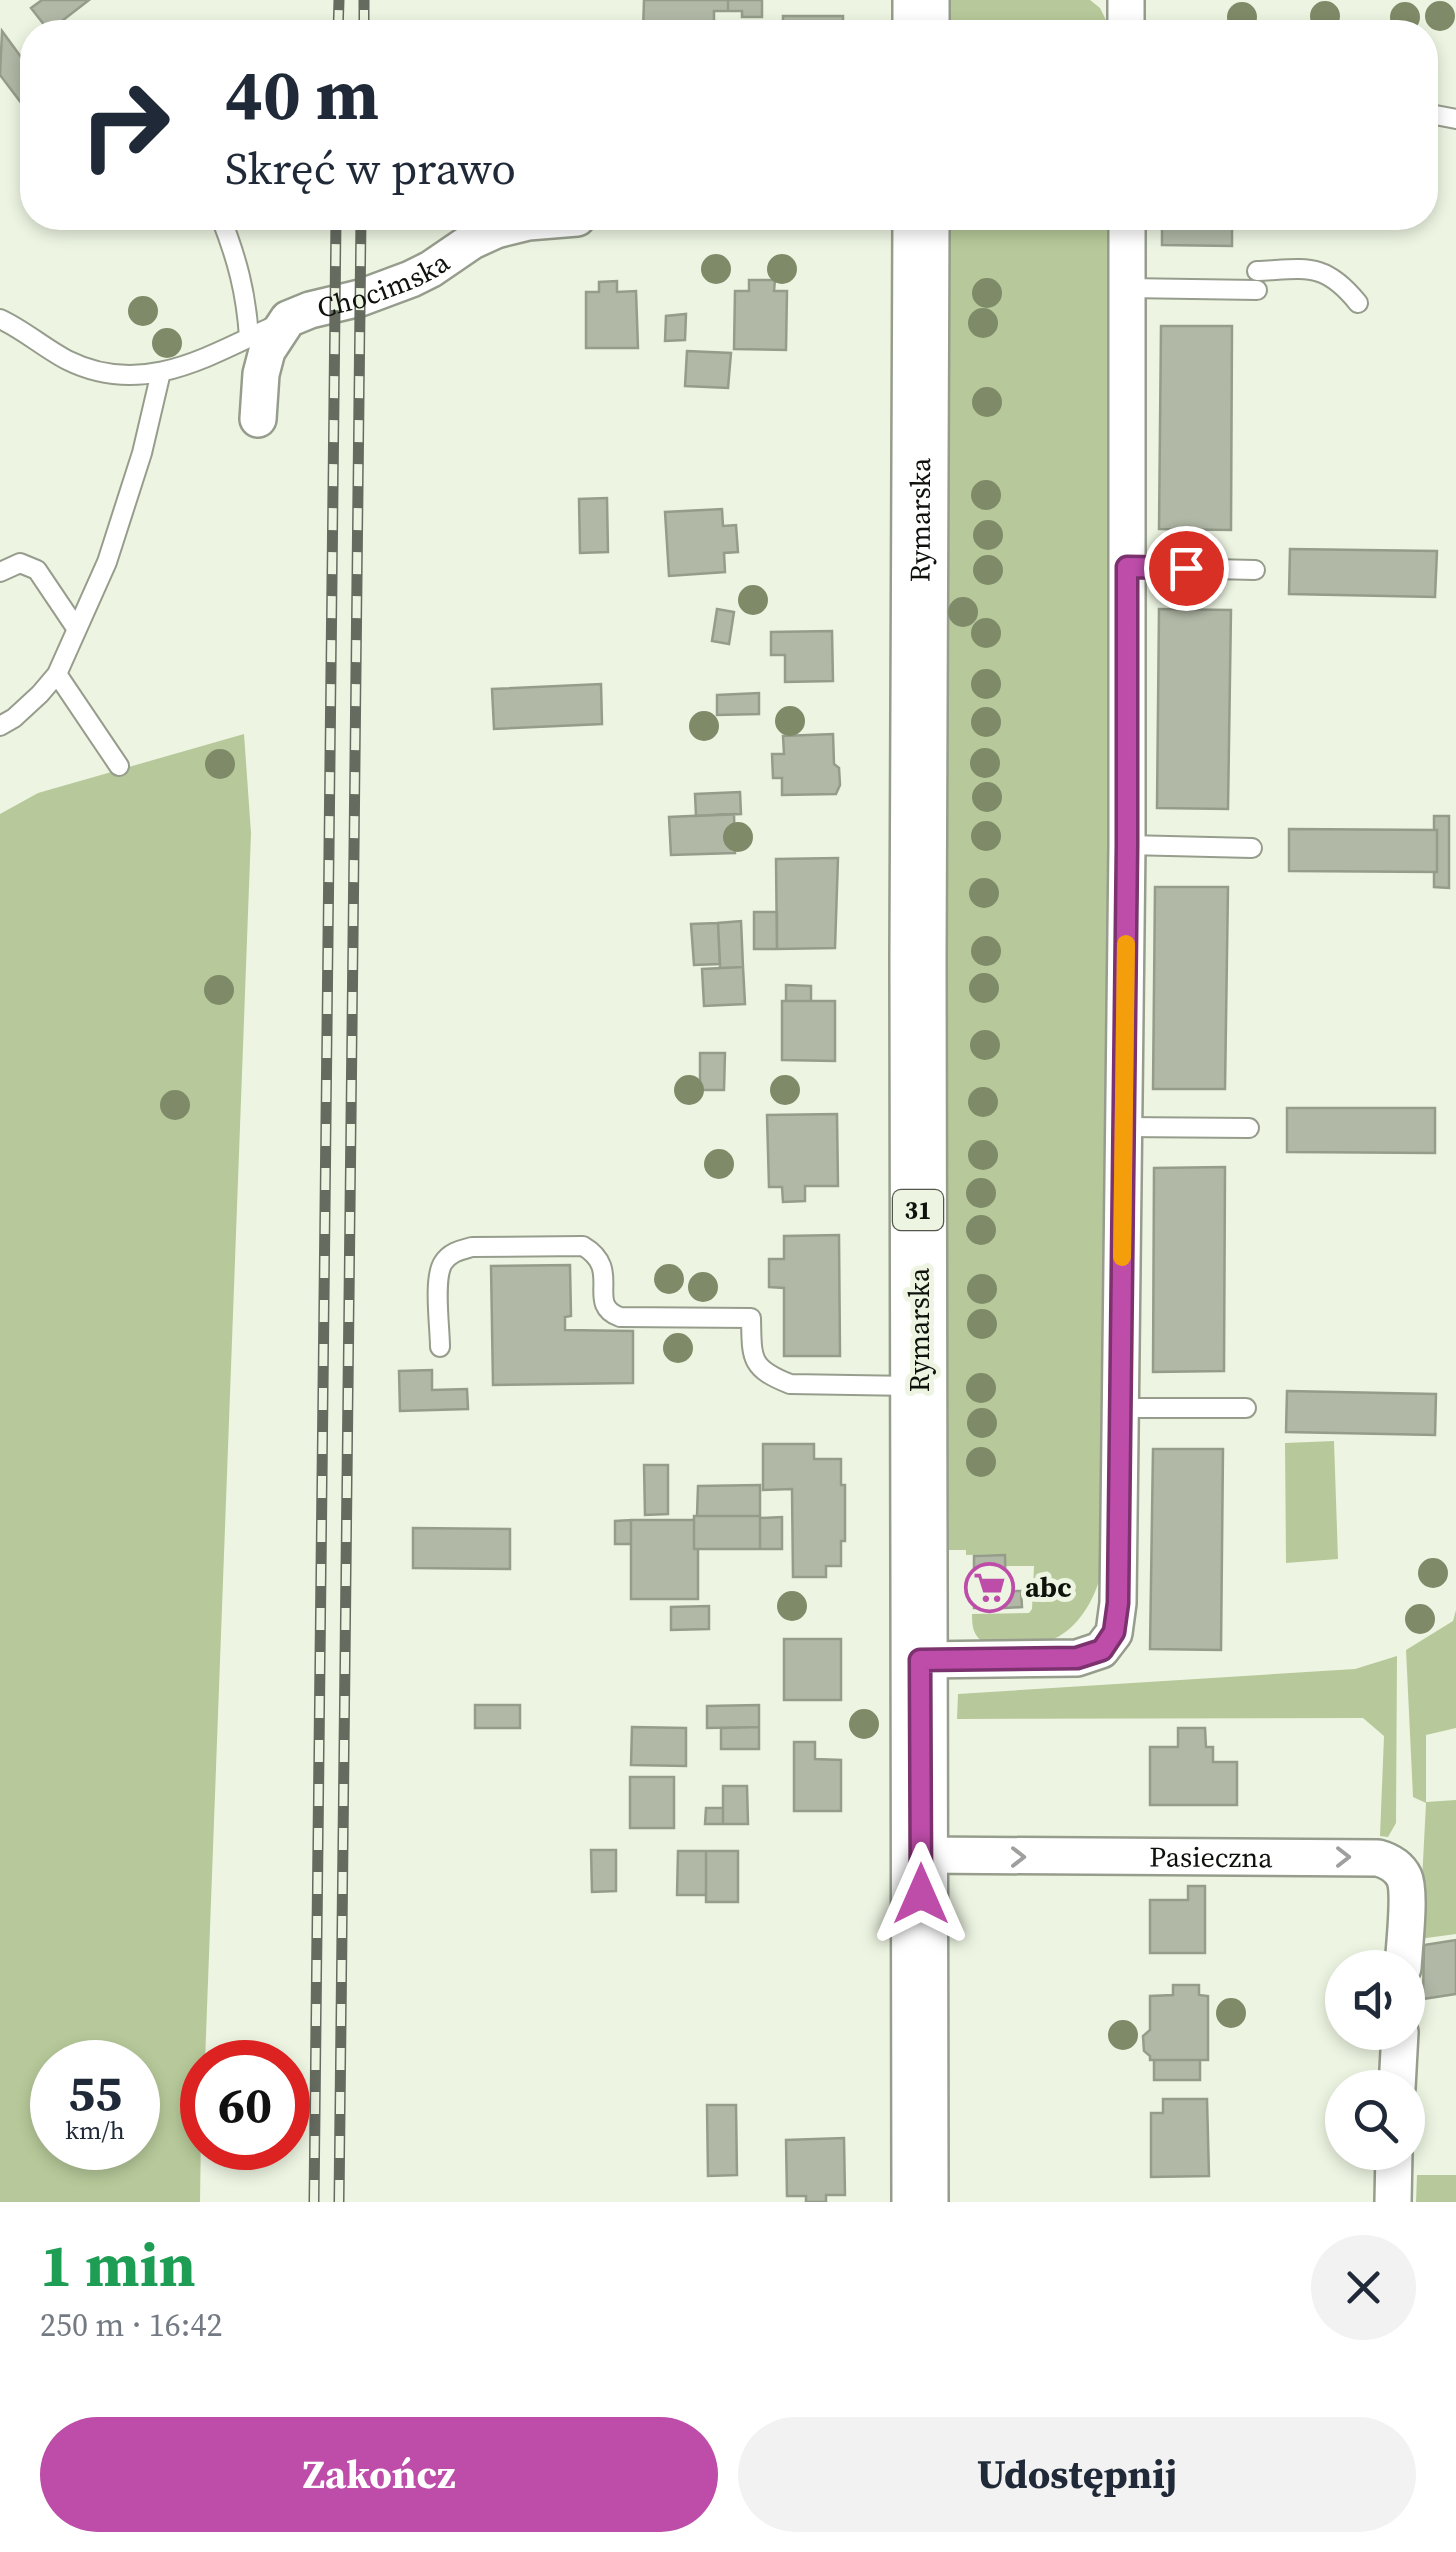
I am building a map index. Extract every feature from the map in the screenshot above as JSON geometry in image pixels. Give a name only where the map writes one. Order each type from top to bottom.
[{"type":"main road","name":"Rymarska","points":[[920,2202],[921,230]]},
{"type":"street","name":"Chocimska","points":[[258,419],[267,351],[288,319],[411,278],[496,230]]},
{"type":"street","points":[[920,1660],[1077,1658],[1102,1650],[1114,1632],[1118,1603],[1127,845],[1127,230]]},
{"type":"street","name":"Pasieczna","points":[[921,1856],[1378,1858],[1399,1870],[1406,1886],[1404,1950]]},
{"type":"street","points":[[1392,2202],[1393,2170]]},
{"type":"lane","points":[[1124,14],[1162,20]]},
{"type":"lane","points":[[225,230],[238,264],[248,338]]},
{"type":"lane","points":[[1127,288],[1257,280],[1308,269],[1330,275],[1358,303]]},
{"type":"lane","points":[[0,319],[68,360],[96,371],[121,374],[186,367],[288,319]]},
{"type":"lane","points":[[0,726],[27,706],[57,674],[107,562],[142,453],[161,372]]},
{"type":"lane","points":[[0,572],[20,563],[36,570],[76,628]]},
{"type":"lane","points":[[1127,567],[1254,570]]},
{"type":"lane","points":[[57,674],[120,766]]},
{"type":"lane","points":[[1127,845],[1252,848]]},
{"type":"lane","points":[[1124,1127],[1249,1128]]},
{"type":"lane","points":[[440,1347],[439,1276],[444,1262],[455,1252],[472,1248],[583,1246],[596,1254],[604,1268],[604,1303],[610,1313],[620,1317],[751,1318],[756,1364],[790,1384],[918,1386]]},
{"type":"lane","points":[[1120,1408],[1246,1408]]},
{"type":"green space","points":[[947,0],[1090,0],[1106,20],[944,20]]},
{"type":"green space","points":[[943,230],[1113,230],[1102,1568],[1089,1604],[1063,1634],[1033,1644],[984,1643],[974,1630],[972,1614],[1029,1613],[1034,1566],[1006,1566],[1005,1554],[966,1555],[966,1550],[941,1550]]},
{"type":"green space","points":[[244,734],[251,833],[206,2040],[180,2040],[180,2170],[200,2170],[200,2202],[0,2202],[0,814],[38,793]]},
{"type":"green space","points":[[1334,1441],[1338,1559],[1286,1563],[1285,1443]]},
{"type":"green space","points":[[1456,1610],[1456,1728],[1426,1735],[1426,1802],[1456,1800],[1456,1934],[1419,1939],[1426,1803],[1413,1797],[1406,1650],[1453,1621]]},
{"type":"green space","points":[[1397,1656],[1396,1823],[1388,1837],[1380,1836],[1384,1736],[1363,1718],[957,1719],[958,1694],[1355,1669]]},
{"type":"green space","points":[[1417,2175],[1456,2175],[1456,2202],[1416,2202]]},
{"type":"building","points":[[42,0],[89,0],[63,20],[40,20],[31,8]]},
{"type":"building","points":[[644,0],[728,0],[728,11],[714,11],[714,20],[643,20]]},
{"type":"building","points":[[728,0],[762,0],[762,17],[742,17],[742,11],[728,11]]},
{"type":"building","points":[[783,16],[843,16],[843,20],[783,20]]},
{"type":"building","points":[[2,31],[20,56],[20,101],[0,75]]},
{"type":"building","points":[[1162,230],[1232,230],[1232,246],[1162,245]]},
{"type":"building","points":[[749,280],[775,280],[774,291],[787,291],[786,350],[734,349],[735,291],[749,291]]},
{"type":"building","points":[[617,281],[617,292],[636,291],[638,348],[586,348],[586,292],[599,292],[599,282]]},
{"type":"building","points":[[686,314],[685,340],[665,341],[666,316]]},
{"type":"building","points":[[1161,326],[1232,326],[1231,530],[1159,529]]},
{"type":"building","points":[[687,351],[731,353],[728,388],[685,386]]},
{"type":"building","points":[[607,498],[608,552],[580,553],[579,499]]},
{"type":"building","points":[[722,509],[723,526],[736,525],[738,552],[724,553],[725,572],[669,576],[665,512]]},
{"type":"building","points":[[1290,549],[1437,551],[1435,597],[1289,594]]},
{"type":"building","points":[[717,609],[734,612],[729,644],[712,641]]},
{"type":"building","points":[[1159,609],[1231,610],[1228,809],[1157,808]]},
{"type":"building","points":[[832,631],[833,681],[785,682],[785,655],[771,655],[771,632]]},
{"type":"building","points":[[601,684],[602,724],[494,729],[492,689]]},
{"type":"building","points":[[759,693],[759,714],[717,715],[717,695]]},
{"type":"building","points":[[833,734],[834,764],[839,768],[840,785],[836,794],[782,795],[782,778],[773,778],[772,754],[784,754],[783,736]]},
{"type":"building","points":[[740,792],[741,814],[696,816],[695,794]]},
{"type":"building","points":[[734,814],[735,853],[671,855],[669,817]]},
{"type":"building","points":[[1434,816],[1449,816],[1449,888],[1434,887]]},
{"type":"building","points":[[1289,829],[1437,830],[1437,872],[1289,871]]},
{"type":"building","points":[[838,858],[835,948],[777,949],[776,859]]},
{"type":"building","points":[[1155,887],[1228,887],[1225,1089],[1153,1089]]},
{"type":"building","points":[[754,912],[777,912],[777,949],[754,949]]},
{"type":"building","points":[[741,921],[743,967],[720,968],[718,923]]},
{"type":"building","points":[[718,923],[720,964],[694,965],[691,924]]},
{"type":"building","points":[[743,967],[745,1004],[704,1006],[702,969]]},
{"type":"building","points":[[786,985],[811,986],[811,1001],[786,1001]]},
{"type":"building","points":[[782,1001],[835,1001],[835,1061],[782,1060]]},
{"type":"building","points":[[700,1053],[725,1053],[724,1090],[700,1090]]},
{"type":"building","points":[[1287,1108],[1435,1108],[1435,1153],[1287,1152]]},
{"type":"building","points":[[837,1114],[838,1186],[805,1186],[805,1201],[783,1202],[782,1187],[769,1187],[767,1115]]},
{"type":"building","points":[[1225,1167],[1224,1371],[1153,1372],[1154,1168]]},
{"type":"building","points":[[839,1235],[840,1356],[784,1356],[784,1288],[769,1287],[769,1259],[784,1259],[784,1236]]},
{"type":"building","points":[[570,1265],[571,1316],[565,1317],[565,1330],[633,1331],[633,1383],[493,1385],[491,1266]]},
{"type":"building","points":[[432,1370],[432,1390],[467,1389],[468,1409],[400,1411],[399,1371]]},
{"type":"building","points":[[1287,1391],[1436,1394],[1435,1435],[1286,1432]]},
{"type":"building","points":[[763,1444],[814,1444],[814,1459],[841,1459],[845,1541],[841,1541],[841,1566],[826,1566],[826,1577],[793,1577],[792,1489],[763,1490]]},
{"type":"building","points":[[1153,1449],[1223,1449],[1221,1650],[1150,1649]]},
{"type":"building","points":[[644,1465],[668,1465],[668,1514],[645,1515]]},
{"type":"building","points":[[760,1485],[760,1516],[697,1516],[698,1486]]},
{"type":"building","points":[[694,1516],[760,1516],[760,1549],[694,1549]]},
{"type":"building","points":[[782,1517],[782,1549],[760,1549],[760,1518]]},
{"type":"building","points":[[631,1520],[631,1544],[615,1544],[615,1521]]},
{"type":"building","points":[[631,1520],[694,1520],[698,1599],[631,1599]]},
{"type":"building","points":[[413,1528],[510,1529],[510,1569],[413,1568]]},
{"type":"building","points":[[1005,1555],[1006,1608],[974,1608],[974,1556]]},
{"type":"building","points":[[1005,1591],[1021,1591],[1022,1607],[1006,1608]]},
{"type":"building","points":[[709,1606],[709,1629],[671,1630],[671,1607]]},
{"type":"building","points":[[784,1639],[841,1639],[841,1700],[784,1700]]},
{"type":"building","points":[[475,1705],[520,1705],[520,1728],[475,1728]]},
{"type":"building","points":[[759,1705],[759,1727],[707,1728],[707,1706]]},
{"type":"building","points":[[632,1727],[686,1728],[686,1766],[631,1765]]},
{"type":"building","points":[[759,1727],[759,1749],[721,1749],[721,1728]]},
{"type":"building","points":[[1178,1728],[1205,1728],[1206,1747],[1213,1747],[1213,1762],[1237,1762],[1237,1805],[1150,1805],[1150,1747],[1178,1747]]},
{"type":"building","points":[[794,1742],[815,1742],[815,1759],[841,1760],[841,1811],[794,1811]]},
{"type":"building","points":[[630,1777],[674,1777],[674,1828],[630,1828]]},
{"type":"building","points":[[723,1786],[747,1786],[748,1824],[723,1824]]},
{"type":"building","points":[[706,1808],[723,1808],[723,1824],[705,1824]]},
{"type":"building","points":[[591,1850],[616,1850],[616,1891],[592,1892]]},
{"type":"building","points":[[678,1851],[706,1851],[706,1895],[677,1895]]},
{"type":"building","points":[[706,1851],[738,1851],[738,1902],[706,1902]]},
{"type":"building","points":[[1188,1886],[1205,1886],[1205,1953],[1150,1953],[1150,1900],[1188,1900]]},
{"type":"building","points":[[1456,1940],[1456,1994],[1425,1999],[1424,1945]]},
{"type":"building","points":[[1173,1985],[1199,1985],[1199,1995],[1208,1996],[1208,2060],[1150,2060],[1144,2051],[1143,2036],[1150,2030],[1150,1996],[1173,1995]]},
{"type":"building","points":[[1154,2060],[1200,2060],[1200,2080],[1154,2080]]},
{"type":"building","points":[[1163,2099],[1207,2099],[1209,2176],[1151,2177],[1151,2113],[1163,2113]]},
{"type":"building","points":[[707,2105],[736,2105],[737,2175],[708,2176]]},
{"type":"building","points":[[844,2138],[845,2195],[826,2195],[826,2202],[806,2202],[806,2196],[787,2196],[786,2140]]},
{"type":"railway","points":[[338,20],[339,0]]},
{"type":"railway","points":[[364,0],[364,20]]},
{"type":"railway","points":[[314,2202],[336,230]]},
{"type":"railway","points":[[339,2202],[361,230]]},
{"type":"slow traffic","points":[[1122,1257],[1126,944]]},
{"type":"place","name":"abc","points":[[990,1587]]},
{"type":"route","points":[[921,1894],[920,1660],[1077,1658],[1102,1650],[1114,1632],[1118,1603],[1127,567],[1186,568]]}]
